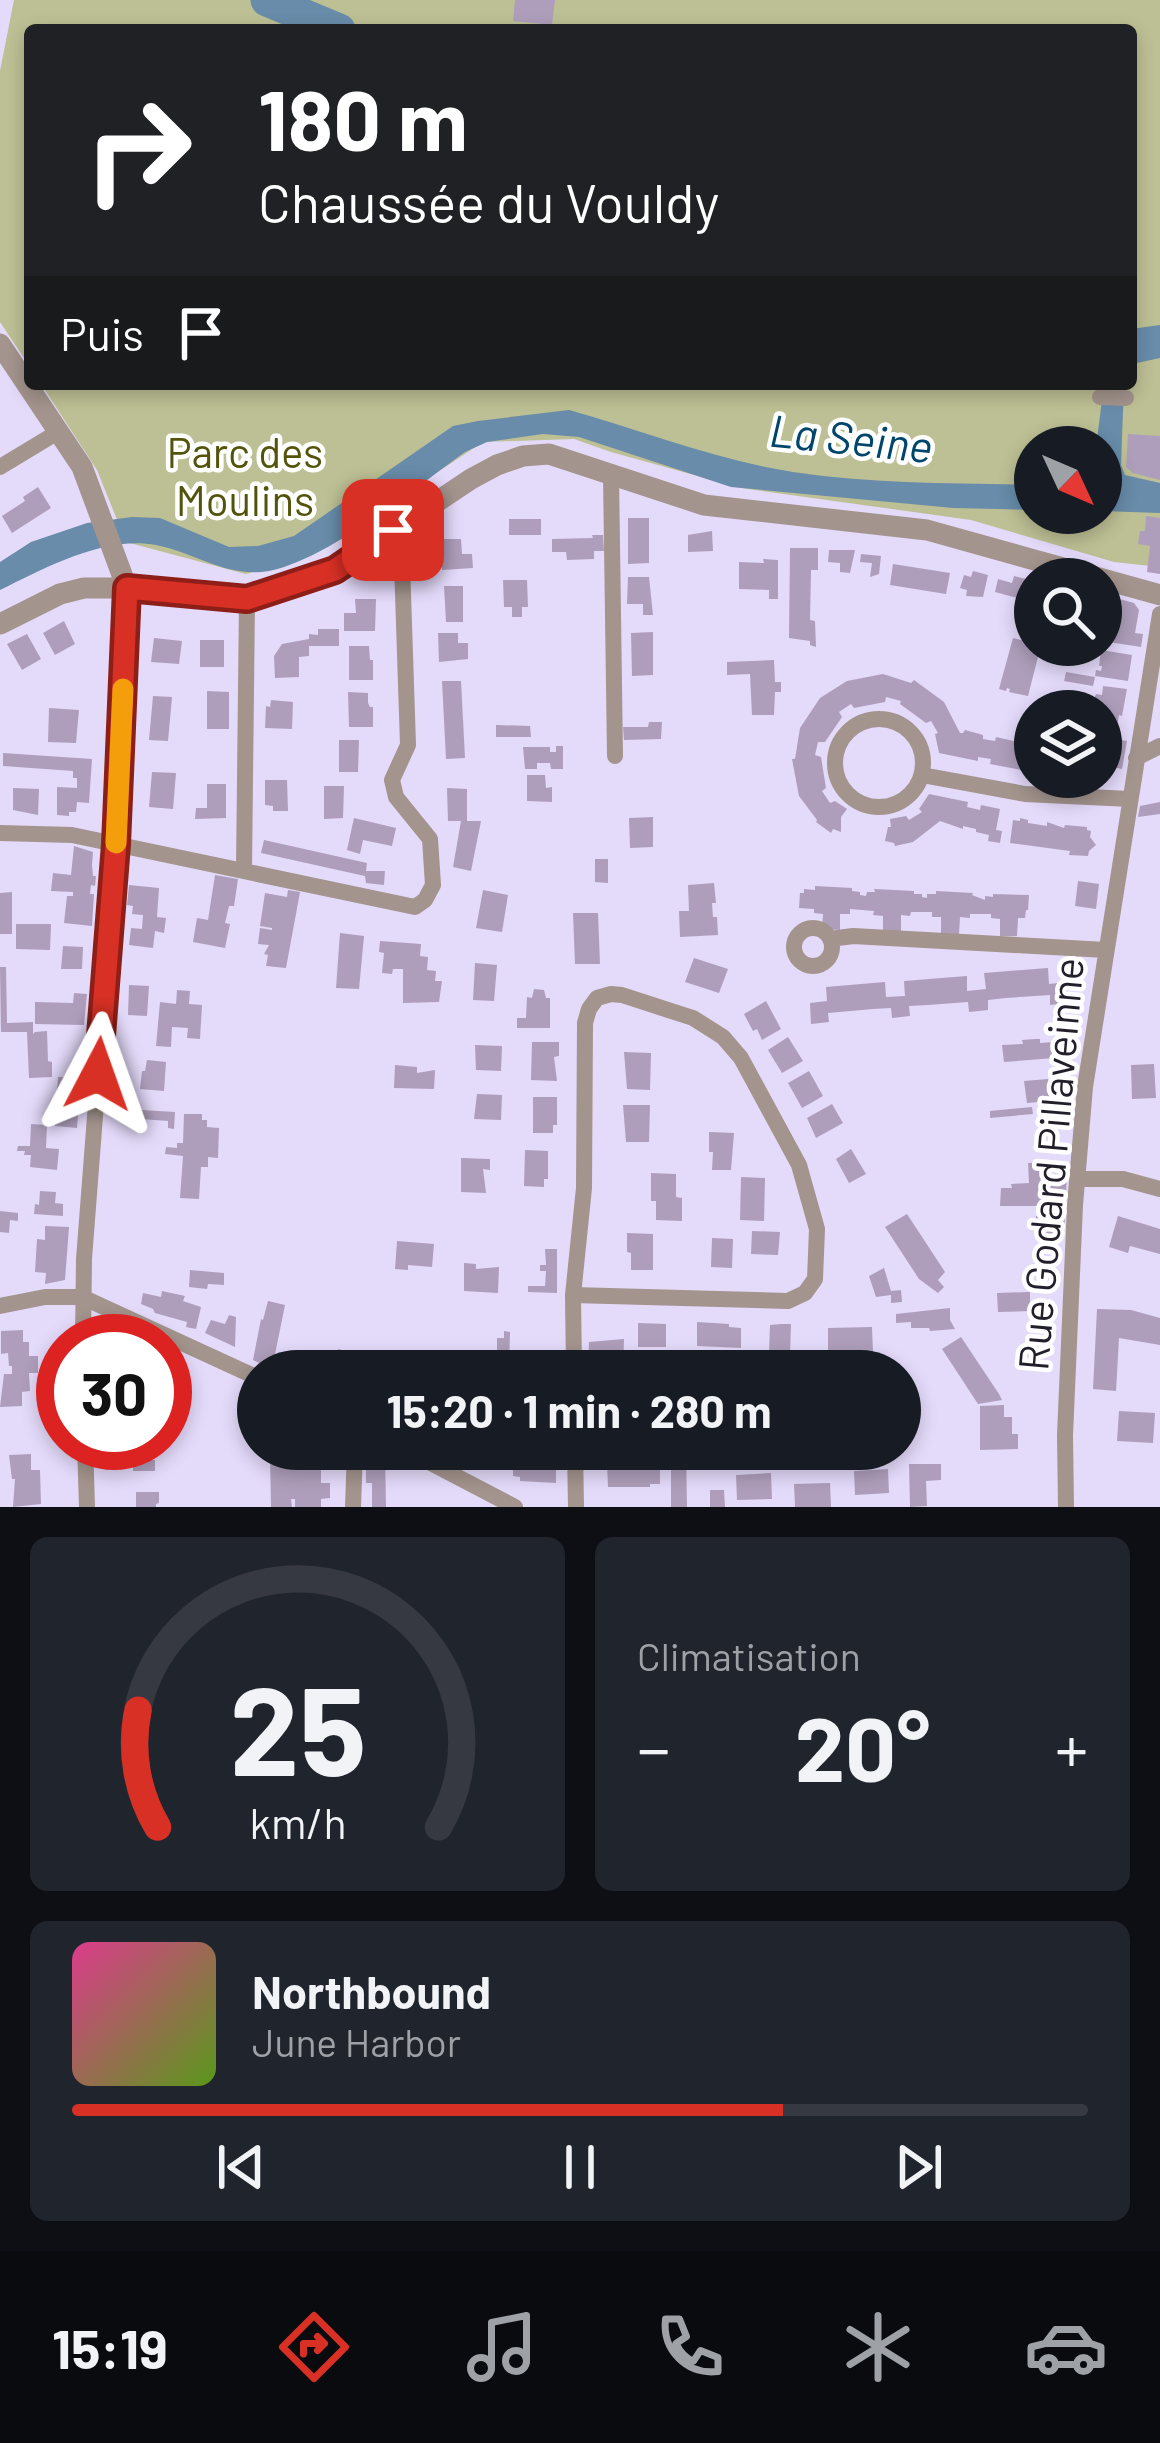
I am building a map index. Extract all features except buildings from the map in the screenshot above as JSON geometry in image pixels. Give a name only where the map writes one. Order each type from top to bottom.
[{"type":"street","points":[[0,344],[24,380]]},
{"type":"street","points":[[30,390],[82,466],[127,588],[116,844],[82,1314]]},
{"type":"street","points":[[1100,398],[1126,398]]},
{"type":"street","points":[[0,467],[58,432]]},
{"type":"street","points":[[0,624],[60,594],[84,588],[247,599],[335,570],[497,465],[549,454],[704,505],[927,530],[1160,595]]},
{"type":"street","points":[[611,474],[615,756]]},
{"type":"street","points":[[0,833],[72,835],[415,907],[433,885],[430,838],[396,796],[392,780],[407,745],[401,563],[393,530]]},
{"type":"street","points":[[244,869],[247,599]]},
{"type":"street","name":"Rue Godard Pillaveinne","points":[[1066,1507],[1065,1435],[1085,1087],[1160,614]]},
{"type":"street","points":[[886,719],[912,733],[920,746],[922,776],[916,788],[893,805],[865,805],[843,789],[835,762],[838,747],[857,725],[886,719]]},
{"type":"street","points":[[1136,758],[1160,746]]},
{"type":"street","points":[[922,776],[1025,794],[1130,799]]},
{"type":"street","points":[[830,939],[853,936],[1106,950]]},
{"type":"street","points":[[573,1294],[788,1301],[805,1294],[815,1279],[817,1229],[799,1165],[741,1058],[723,1037],[693,1018],[611,994],[597,998],[585,1023],[584,1188],[573,1294],[574,1350]]},
{"type":"street","points":[[1078,1179],[1123,1180],[1160,1189]]},
{"type":"street","points":[[0,1306],[44,1297],[82,1297],[237,1368]]},
{"type":"street","points":[[86,1470],[87,1507]]},
{"type":"street","points":[[353,1507],[354,1470]]},
{"type":"street","points":[[444,1470],[515,1507]]},
{"type":"street","points":[[575,1470],[576,1507]]},
{"type":"green space","name":"Parc des Moulins","points":[[14,0],[1160,0],[1160,567],[1100,558],[1019,534],[1122,534],[1122,426],[1014,426],[1014,533],[971,520],[741,488],[574,439],[483,442],[311,556],[246,574],[126,542],[97,470],[45,390],[1137,390],[1137,24],[24,24],[24,358],[0,322],[0,71]]},
{"type":"water","points":[[1160,325],[1160,358],[1137,363],[1137,328]]},
{"type":"water","points":[[1103,390],[1124,390],[1122,438],[1122,426],[1099,426]]},
{"type":"water","points":[[569,410],[708,453],[793,472],[884,481],[1014,484],[1014,509],[731,487],[579,437],[543,434],[487,442],[465,452],[338,541],[284,567],[247,572],[137,543],[96,549],[0,590],[0,562],[31,542],[87,523],[160,518],[229,547],[258,546],[294,536],[453,426]]},
{"type":"water","points":[[1122,468],[1125,475],[1160,483],[1160,513],[1122,512]]},
{"type":"waterway","points":[[267,0],[325,24]]},
{"type":"slow traffic","points":[[116,843],[123,689]]},
{"type":"route","points":[[98,1074],[116,844],[127,588],[247,599],[335,570],[393,530]]},
{"type":"water label","name":"La Seine","points":[[851,439]]}]
